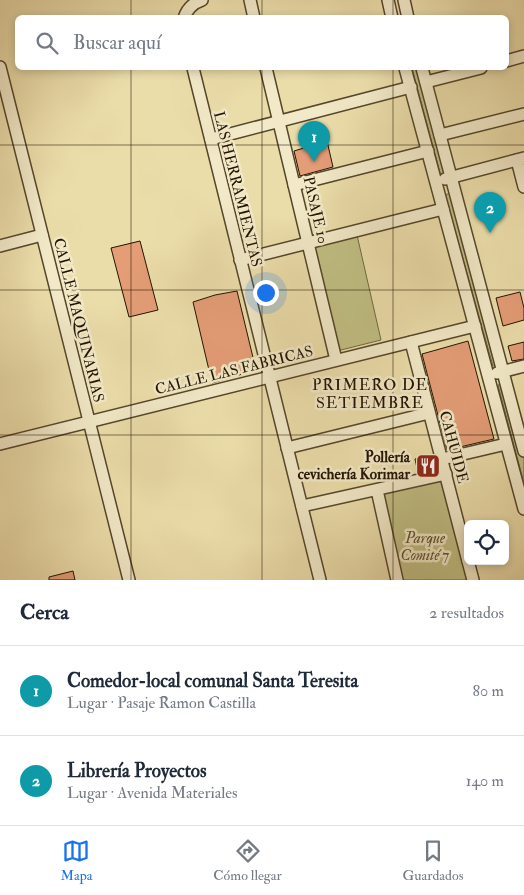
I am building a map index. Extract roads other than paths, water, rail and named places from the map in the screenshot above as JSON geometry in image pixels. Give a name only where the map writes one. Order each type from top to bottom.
[{"type":"street","points":[[185,15],[194,3],[202,0]]},
{"type":"street","points":[[250,0],[253,15]]},
{"type":"street","points":[[388,0],[391,15]]},
{"type":"street","points":[[404,0],[407,15]]},
{"type":"street","points":[[509,60],[524,56]]},
{"type":"street","name":"CALLE MAQUINARIAS","points":[[0,67],[129,580]]},
{"type":"street","name":"LAS HERRAMIENTAS","points":[[194,70],[320,580]]},
{"type":"street","name":"PASAJE 10","points":[[266,70],[336,360]]},
{"type":"street","points":[[407,70],[524,509]]},
{"type":"street","points":[[423,70],[524,451]]},
{"type":"street","points":[[426,82],[473,70]]},
{"type":"street","points":[[211,139],[411,87]]},
{"type":"street","points":[[440,135],[524,114]]},
{"type":"street","points":[[294,185],[428,151]]},
{"type":"street","points":[[436,181],[520,159],[524,187]]},
{"type":"street","points":[[240,260],[444,209]]},
{"type":"street","points":[[0,246],[42,235]]},
{"type":"street","name":"CALLE LAS FABRICAS","points":[[0,444],[475,326]]},
{"type":"street","name":"CAHUIDE","points":[[411,342],[464,545]]},
{"type":"street","points":[[488,375],[524,366]]},
{"type":"street","points":[[287,448],[429,413]]},
{"type":"street","points":[[442,459],[506,444]]},
{"type":"street","points":[[302,506],[446,474]]},
{"type":"street","points":[[377,490],[397,580]]},
{"type":"street","name":"CAHUIDE","points":[[469,565],[473,580]]},
{"type":"place","name":"Comedor-local comunal Santa Teresita","points":[[314,162]]},
{"type":"place","name":"Librería Proyectos","points":[[490,233]]},
{"type":"place","name":"Pollería cevichería Korimar","points":[[428,466]]},
{"type":"district","name":"PRIMERO DE SETIEMBRE","points":[[370,393]]},
{"type":"park label","name":"Parque Comité 7","points":[[425,546]]}]
